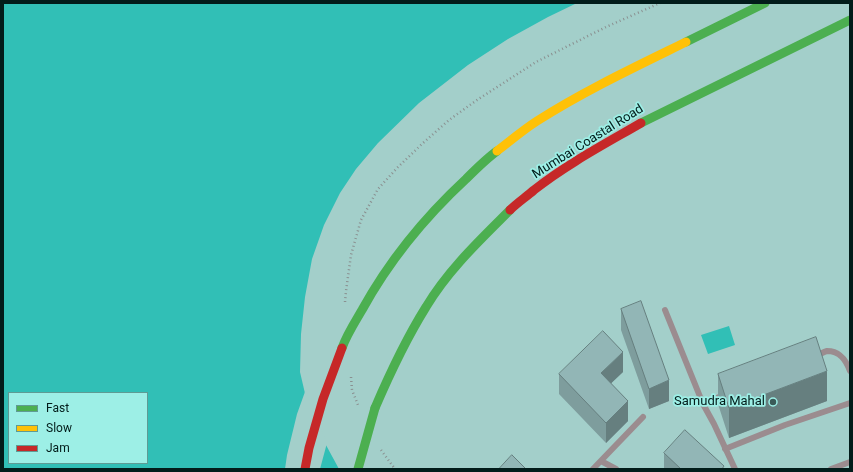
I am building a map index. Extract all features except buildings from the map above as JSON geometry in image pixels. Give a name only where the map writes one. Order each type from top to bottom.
[{"type":"highway","points":[[306,469],[309,448],[323,399],[346,338],[373,290],[417,231],[450,194],[489,157],[535,122],[578,96],[624,72],[765,3]]},
{"type":"highway","name":"Mumbai Coastal Road","points":[[358,469],[373,414],[389,376],[403,347],[430,301],[451,272],[515,205],[552,177],[647,120],[850,20]]},
{"type":"lane","points":[[665,310],[703,404],[735,469]]},
{"type":"lane","points":[[812,358],[826,351],[839,353],[847,363],[850,371]]},
{"type":"lane","points":[[703,404],[732,392]]},
{"type":"lane","points":[[725,449],[785,425],[850,403]]},
{"type":"lane","points":[[593,469],[643,417]]},
{"type":"lane","points":[[601,461],[616,469]]},
{"type":"lane","points":[[831,469],[850,462]]},
{"type":"water","points":[[3,3],[577,3],[508,39],[468,65],[419,103],[378,143],[356,169],[340,193],[324,225],[312,259],[305,297],[301,334],[300,372],[307,402],[320,434],[339,469],[3,469]]},
{"type":"water","points":[[729,326],[735,345],[708,354],[701,335]]},
{"type":"pier","points":[[306,389],[309,401],[327,443],[320,469],[285,469],[297,414]]},
{"type":"traffic: fast","points":[[686,42],[765,3]]},
{"type":"traffic: fast","points":[[641,123],[850,20]]},
{"type":"traffic: fast","points":[[342,348],[351,328],[384,274],[409,240],[436,209],[481,164],[497,151]]},
{"type":"traffic: fast","points":[[375,408],[405,344],[435,293],[454,268],[510,210]]},
{"type":"traffic: fast","points":[[358,469],[375,408]]},
{"type":"traffic: jam","points":[[510,210],[534,190],[560,172],[641,123]]},
{"type":"traffic: jam","points":[[305,469],[309,448],[323,399],[342,348]]},
{"type":"traffic: slow","points":[[497,151],[532,124],[555,110],[610,80],[686,42]]},
{"type":"place","name":"Samudra Mahal","points":[[773,402]]}]
